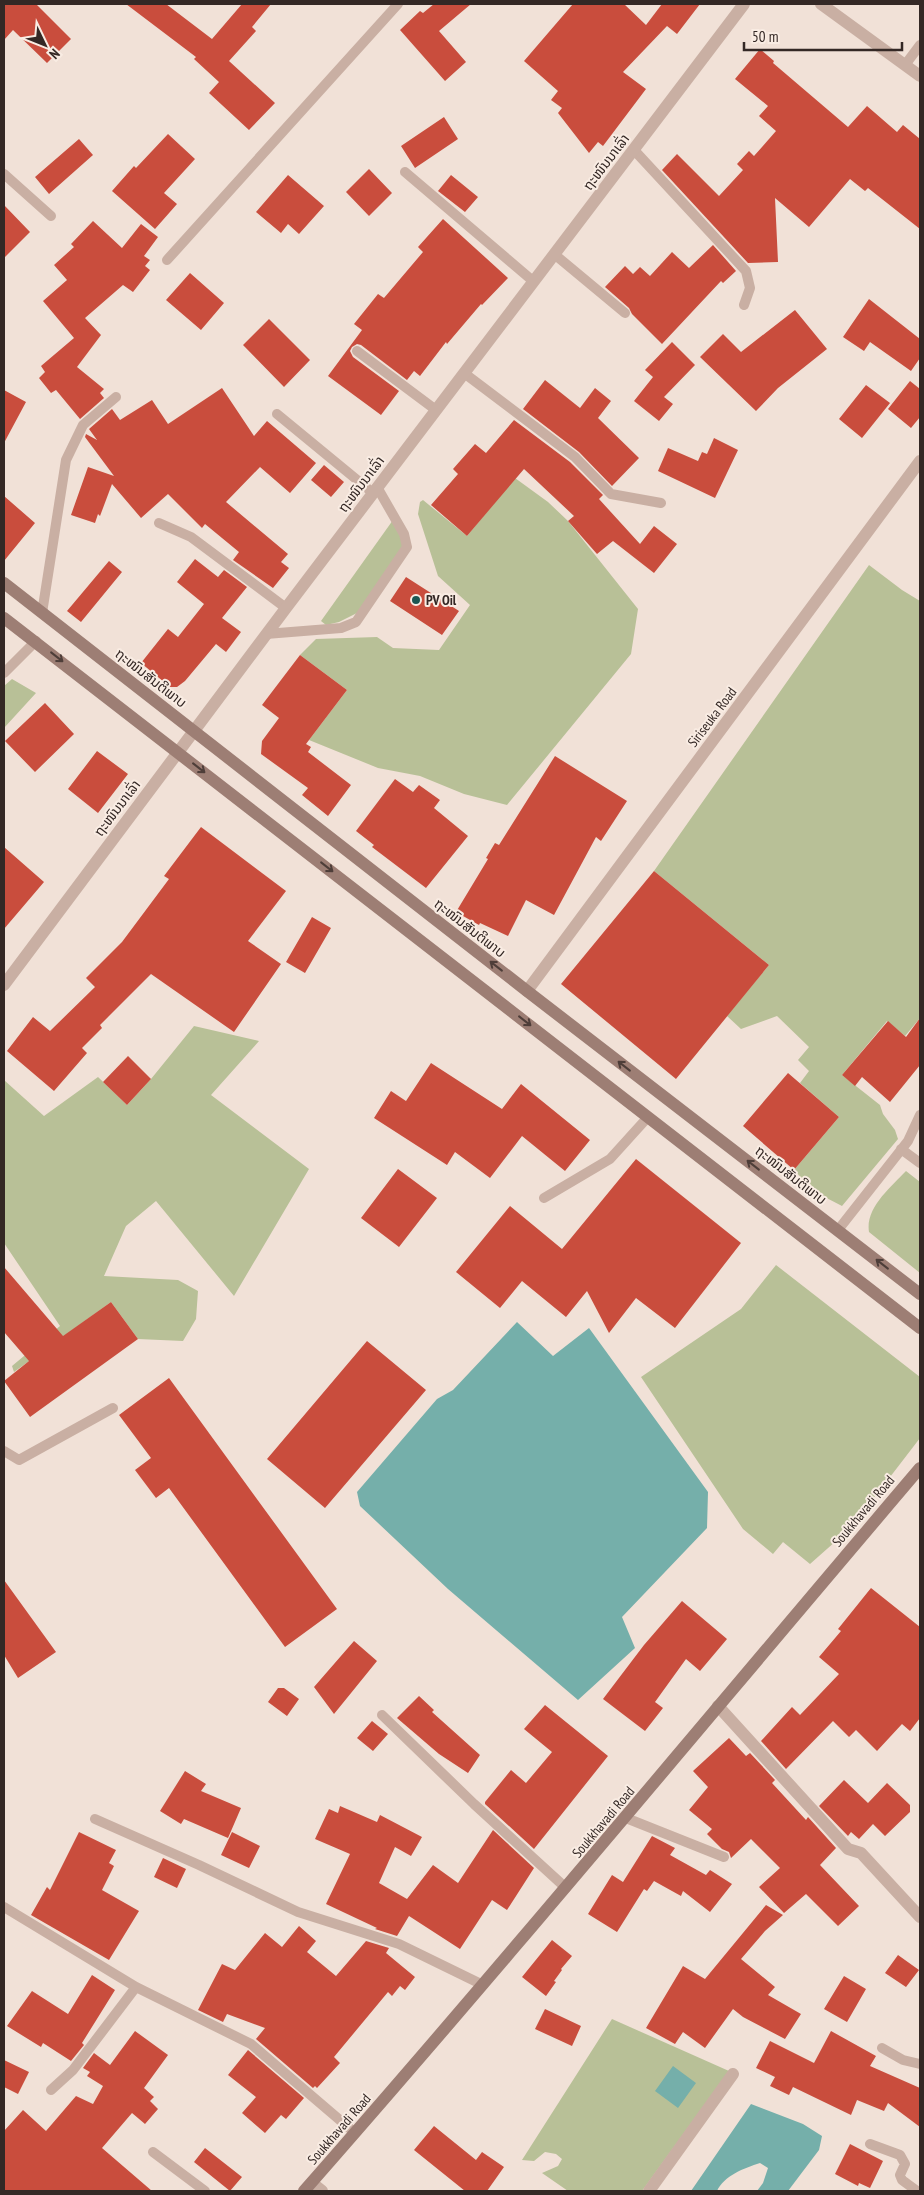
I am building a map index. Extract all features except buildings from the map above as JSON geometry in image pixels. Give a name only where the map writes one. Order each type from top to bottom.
[{"type":"street","name":"ຖະໜົນນາເລົ່າ","points":[[4,985],[266,634],[744,4]]},
{"type":"street","points":[[821,4],[920,76]]},
{"type":"street","name":"Siriseuka Road","points":[[527,991],[920,461]]},
{"type":"street","name":"ຖະໜົນສັນຕິພາບ","points":[[4,583],[527,991],[920,1294]]},
{"type":"street","points":[[4,618],[920,1328]]},
{"type":"street","name":"Soukkhavadi Road","points":[[308,2187],[626,1818],[718,1706],[920,1468]]},
{"type":"street","points":[[718,1706],[848,1849],[861,1854],[920,1918]]},
{"type":"street","points":[[649,2191],[734,2074]]},
{"type":"street","points":[[308,2187],[322,2191]]},
{"type":"lane","points":[[167,260],[398,4]]},
{"type":"lane","points":[[905,65],[920,45]]},
{"type":"lane","points":[[634,150],[746,271],[750,288],[744,305]]},
{"type":"lane","points":[[405,172],[533,281]]},
{"type":"lane","points":[[4,174],[51,216]]},
{"type":"lane","points":[[554,254],[625,313]]},
{"type":"lane","points":[[357,351],[436,410]]},
{"type":"lane","points":[[464,373],[575,457],[611,494],[662,503]]},
{"type":"lane","points":[[42,613],[66,460],[83,424],[116,397]]},
{"type":"lane","points":[[266,634],[341,628],[356,622],[407,547],[404,534],[375,490],[277,414]]},
{"type":"lane","points":[[159,522],[191,537],[286,608]]},
{"type":"lane","points":[[4,673],[36,641]]},
{"type":"lane","points":[[838,1230],[908,1141],[920,1116]]},
{"type":"lane","points":[[544,1198],[610,1159],[648,1117]]},
{"type":"lane","points":[[901,1149],[920,1163]]},
{"type":"lane","points":[[4,1451],[19,1460],[114,1408]]},
{"type":"lane","points":[[382,1715],[474,1804],[566,1888]]},
{"type":"lane","points":[[626,1818],[724,1858]]},
{"type":"lane","points":[[95,1819],[298,1912],[399,1944],[483,1984]]},
{"type":"lane","points":[[4,1907],[136,1987],[251,2044],[356,2133]]},
{"type":"lane","points":[[51,2090],[73,2070],[136,1987]]},
{"type":"lane","points":[[882,2048],[903,2060],[920,2064]]},
{"type":"lane","points":[[870,2144],[900,2155],[905,2164],[900,2175],[902,2180],[917,2191]]},
{"type":"lane","points":[[154,2152],[205,2191]]},
{"type":"green space","points":[[515,478],[548,502],[568,521],[638,609],[631,654],[507,805],[464,794],[420,776],[378,768],[309,740],[347,690],[300,655],[316,639],[377,637],[393,648],[439,650],[470,605],[438,576],[418,514],[420,502],[423,500],[467,536]]},
{"type":"green space","points":[[393,520],[401,533],[403,550],[361,611],[339,622],[326,625],[321,621]]},
{"type":"green space","points":[[869,565],[920,601],[920,1018],[905,1036],[887,1021],[842,1075],[880,1105],[883,1114],[895,1130],[898,1139],[842,1206],[815,1192],[794,1170],[839,1117],[800,1083],[809,1071],[798,1060],[809,1047],[777,1016],[741,1029],[727,1016],[769,965],[654,871]]},
{"type":"green space","points":[[12,679],[36,693],[4,728],[4,686]]},
{"type":"green space","points":[[194,1026],[259,1041],[211,1095],[309,1169],[234,1296],[156,1201],[126,1226],[104,1276],[178,1280],[198,1291],[196,1319],[183,1341],[138,1339],[111,1302],[14,1372],[12,1366],[60,1326],[4,1243],[4,1080],[44,1116],[98,1077],[127,1105]]},
{"type":"green space","points":[[906,1171],[920,1182],[920,1273],[869,1232],[869,1223],[875,1206],[880,1198]]},
{"type":"green space","points":[[776,1265],[920,1377],[920,1438],[877,1494],[836,1541],[810,1564],[783,1542],[773,1554],[743,1529],[641,1377],[741,1309]]},
{"type":"green space","points":[[612,2019],[729,2071],[642,2191],[568,2191],[542,2173],[558,2166],[562,2159],[556,2154],[545,2152],[534,2161],[522,2160]]},
{"type":"water","points":[[517,1322],[553,1356],[589,1328],[708,1492],[707,1528],[622,1617],[635,1648],[578,1700],[448,1589],[360,1506],[357,1492],[437,1399],[453,1390]]},
{"type":"water","points":[[673,2066],[696,2083],[678,2108],[655,2091]]},
{"type":"water","points":[[751,2104],[803,2124],[822,2136],[819,2150],[788,2191],[757,2191],[763,2183],[768,2168],[760,2163],[729,2177],[717,2191],[691,2191]]},
{"type":"place","name":"PV Oil","points":[[416,600]]}]
